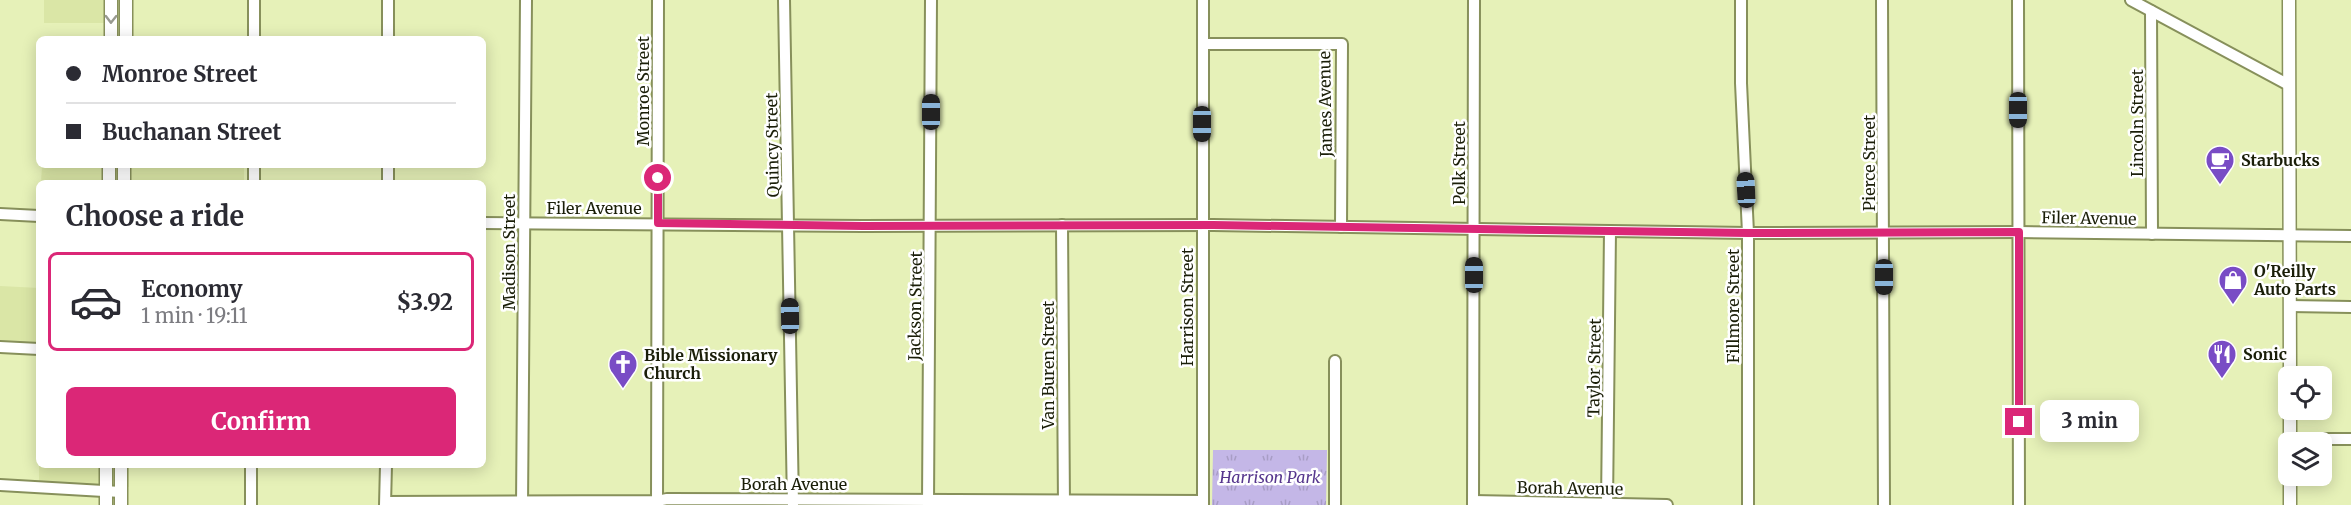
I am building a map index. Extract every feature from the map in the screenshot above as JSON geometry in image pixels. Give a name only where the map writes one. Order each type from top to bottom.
[{"type":"main road","points":[[111,0],[111,36]]},
{"type":"main road","points":[[126,0],[126,36]]},
{"type":"main road","points":[[2289,0],[2290,366]]},
{"type":"main road","points":[[106,468],[106,505]]},
{"type":"main road","points":[[121,468],[121,499]]},
{"type":"main road","points":[[2290,486],[2290,505]]},
{"type":"street","points":[[254,0],[254,36]]},
{"type":"street","points":[[388,0],[388,36]]},
{"type":"street","name":"Madison Street","points":[[522,504],[526,0]]},
{"type":"street","name":"Monroe Street","points":[[657,503],[658,0]]},
{"type":"street","name":"Quincy Street","points":[[784,0],[793,502]]},
{"type":"street","name":"Jackson Street","points":[[928,502],[931,0]]},
{"type":"street","name":"Harrison Street","points":[[1203,0],[1203,503]]},
{"type":"street","name":"Polk Street","points":[[1473,503],[1474,0]]},
{"type":"street","name":"Fillmore Street","points":[[1741,0],[1741,83],[1748,233],[1748,505]]},
{"type":"street","name":"Pierce Street","points":[[1882,0],[1884,505]]},
{"type":"street","points":[[2018,0],[2019,505]]},
{"type":"street","points":[[2131,0],[2289,86]]},
{"type":"street","name":"Lincoln Street","points":[[2151,11],[2152,234]]},
{"type":"street","name":"James Avenue","points":[[1203,44],[1342,44],[1341,227]]},
{"type":"street","points":[[0,214],[36,216]]},
{"type":"street","name":"Filer Avenue","points":[[486,223],[1202,225],[1748,233],[2019,232],[2351,236]]},
{"type":"street","name":"Van Buren Street","points":[[1062,225],[1064,502]]},
{"type":"street","name":"Taylor Street","points":[[1607,504],[1610,231]]},
{"type":"street","points":[[2290,306],[2351,307]]},
{"type":"street","points":[[0,347],[36,349]]},
{"type":"street","points":[[1335,361],[1335,505]]},
{"type":"street","points":[[2332,440],[2351,439]]},
{"type":"street","points":[[251,468],[251,505]]},
{"type":"street","points":[[386,468],[386,503]]},
{"type":"street","points":[[0,485],[106,492],[121,499]]},
{"type":"street","name":"Borah Avenue","points":[[386,503],[657,503],[667,499],[793,502],[1203,503]]},
{"type":"street","name":"Borah Avenue","points":[[1473,503],[1667,505]]},
{"type":"shaded area","points":[[44,0],[106,0],[106,23],[44,23]]},
{"type":"shaded area","points":[[42,168],[244,168],[244,180],[41,180]]},
{"type":"shaded area","points":[[0,286],[36,288],[36,343],[0,342]]},
{"type":"shaded area","points":[[39,468],[129,468],[129,487],[39,481]]},
{"type":"green space","name":"Harrison Park","points":[[1213,450],[1327,450],[1326,505],[1212,505]]},
{"type":"place","name":"Starbucks","points":[[2220,186]]},
{"type":"place","name":"O'Reilly Auto Parts","points":[[2233,306]]},
{"type":"place","name":"Sonic","points":[[2222,380]]},
{"type":"place","name":"Bible Missionary Church","points":[[623,390]]},
{"type":"route","points":[[658,178],[658,223],[863,226],[1213,225],[1748,233],[2019,232],[2019,422]]}]
